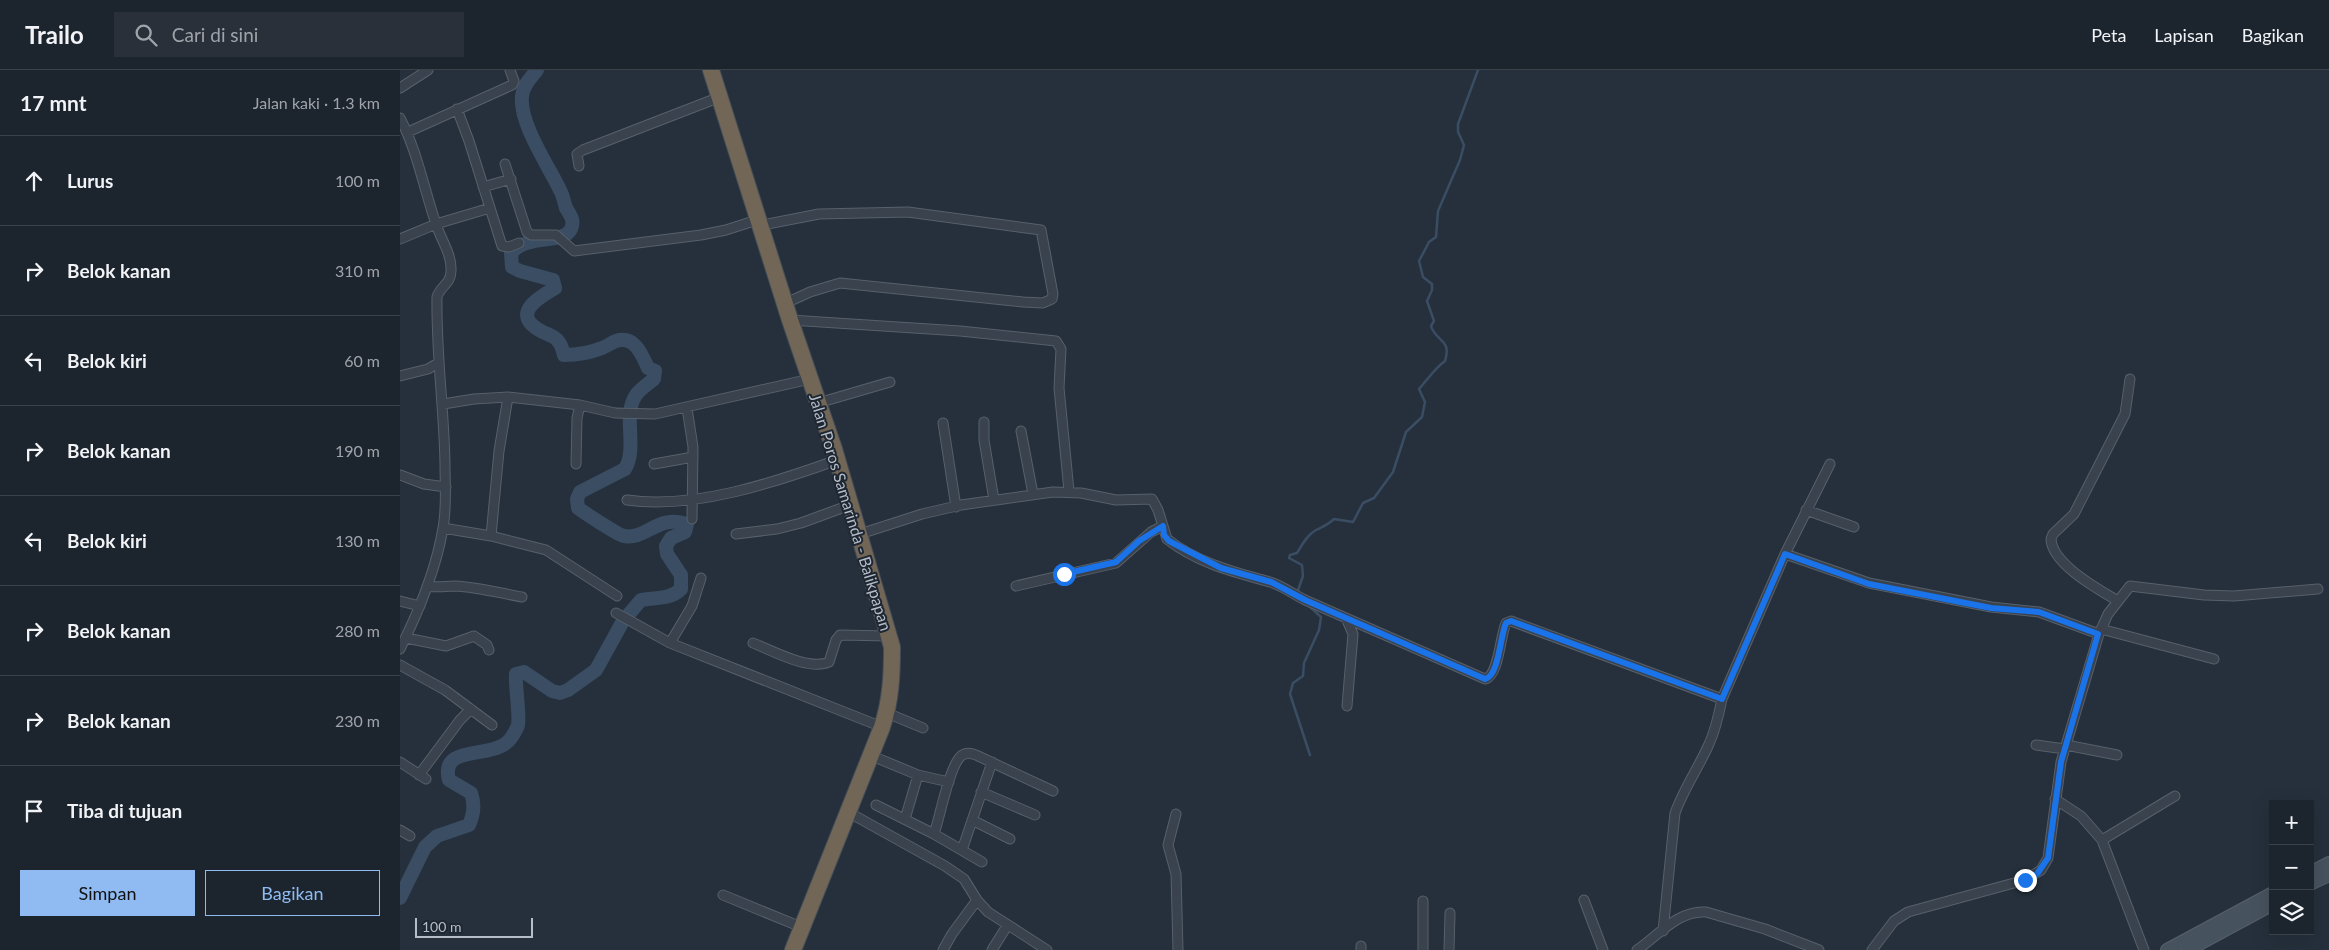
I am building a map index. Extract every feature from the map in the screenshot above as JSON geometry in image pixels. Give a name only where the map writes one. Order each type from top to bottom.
[{"type":"highway","name":"Jalan Poros Samarinda - Balikpapan","points":[[711,70],[761,222],[790,320],[837,460],[892,647],[892,681],[885,720],[793,950]]},
{"type":"main road","points":[[2314,871],[2329,863]]},
{"type":"main road","points":[[2314,882],[2329,874]]},
{"type":"main road","points":[[2167,950],[2269,901]]},
{"type":"main road","points":[[2188,950],[2269,901]]},
{"type":"street","points":[[400,88],[428,70]]},
{"type":"street","points":[[408,132],[513,84],[514,81],[510,70]]},
{"type":"street","points":[[579,166],[577,154],[583,150],[720,97]]},
{"type":"street","points":[[457,110],[469,141],[503,247],[509,248],[519,243]]},
{"type":"street","points":[[400,118],[408,132],[436,224],[449,255],[452,268],[450,281],[438,291],[437,297],[438,363],[443,404],[446,487],[443,528],[428,586],[400,649]]},
{"type":"street","points":[[505,164],[527,232],[531,235],[553,234],[563,240],[574,251],[701,235],[761,222],[820,214],[908,212],[1041,230],[1053,294],[1052,299],[1048,302],[1022,302],[840,283],[810,292],[786,303]]},
{"type":"street","points":[[483,187],[511,179]]},
{"type":"street","points":[[400,239],[436,224],[490,208]]},
{"type":"street","points":[[790,320],[960,331],[1056,341],[1061,349],[1058,388],[1069,491]]},
{"type":"street","points":[[400,376],[428,369],[438,363]]},
{"type":"street","points":[[2118,601],[2075,573],[2056,554],[2051,539],[2053,534],[2074,514],[2125,414],[2130,378]]},
{"type":"street","points":[[443,404],[474,399],[508,397],[580,405],[615,413],[636,415],[687,408],[810,379]]},
{"type":"street","points":[[818,403],[890,382]]},
{"type":"street","points":[[491,536],[501,434],[508,397]]},
{"type":"street","points":[[576,464],[577,418],[580,405]]},
{"type":"street","points":[[687,408],[693,458],[692,520]]},
{"type":"street","points":[[984,422],[994,500]]},
{"type":"street","points":[[943,423],[956,506]]},
{"type":"street","points":[[1021,431],[1033,494]]},
{"type":"street","points":[[654,464],[693,458]]},
{"type":"street","points":[[627,500],[651,502],[732,492],[784,479],[837,460]]},
{"type":"street","points":[[1663,930],[1676,813],[1681,798],[1709,744],[1718,720],[1722,699],[1785,554],[1830,464]]},
{"type":"street","points":[[400,475],[424,484],[446,487]]},
{"type":"street","points":[[860,534],[922,514],[956,506],[1033,494],[1069,491],[1116,500],[1152,499],[1158,510],[1164,535],[1169,541],[1208,562],[1232,572],[1271,582],[1345,617],[1487,679],[1495,669],[1505,625],[1511,621],[1722,699]]},
{"type":"street","points":[[736,534],[777,529],[801,523],[850,505]]},
{"type":"street","points":[[1806,510],[1854,527]]},
{"type":"street","points":[[1016,586],[1116,562],[1145,537],[1163,526]]},
{"type":"street","points":[[443,528],[491,536],[546,550],[617,596]]},
{"type":"street","points":[[1785,554],[1869,584],[1991,608],[2039,612],[2100,631],[2214,659]]},
{"type":"street","points":[[670,643],[692,606],[701,578]]},
{"type":"street","points":[[428,586],[443,588],[459,587],[522,597]]},
{"type":"street","points":[[1872,950],[1894,921],[1908,912],[2025,880],[2037,874],[2048,858],[2055,798],[2065,747],[2100,631],[2118,601],[2130,586],[2204,595],[2234,596],[2318,589]]},
{"type":"street","points":[[400,601],[420,606]]},
{"type":"street","points":[[616,613],[670,643],[885,720],[923,728]]},
{"type":"street","points":[[1345,617],[1353,634],[1347,706]]},
{"type":"street","points":[[753,643],[811,664],[822,665],[829,662],[836,640],[840,635],[889,636]]},
{"type":"street","points":[[406,638],[446,646],[474,636],[487,645],[489,650]]},
{"type":"street","points":[[400,666],[420,675],[492,725]]},
{"type":"street","points":[[400,762],[423,777],[460,720],[471,709]]},
{"type":"street","points":[[2036,745],[2065,747],[2117,755]]},
{"type":"street","points":[[934,834],[949,782],[961,756],[964,754],[971,753],[1052,791]]},
{"type":"street","points":[[872,756],[918,775],[949,782]]},
{"type":"street","points":[[962,850],[992,762]]},
{"type":"street","points":[[905,819],[918,775]]},
{"type":"street","points":[[981,792],[1035,815]]},
{"type":"street","points":[[2102,840],[2175,796]]},
{"type":"street","points":[[2055,798],[2081,816],[2102,840],[2144,950]]},
{"type":"street","points":[[876,805],[934,834],[982,862]]},
{"type":"street","points":[[848,812],[945,866],[964,880],[977,900],[988,912],[1047,950]]},
{"type":"street","points":[[1176,814],[1168,845],[1176,874],[1178,950]]},
{"type":"street","points":[[972,820],[1010,839]]},
{"type":"street","points":[[400,830],[410,836]]},
{"type":"street","points":[[723,895],[801,927]]},
{"type":"street","points":[[943,950],[952,934],[977,900]]},
{"type":"street","points":[[1584,900],[1603,950]]},
{"type":"street","points":[[1422,950],[1423,901]]},
{"type":"street","points":[[1637,950],[1679,917],[1697,912],[1706,912],[1765,929],[1819,950]]},
{"type":"street","points":[[1449,950],[1450,913]]},
{"type":"street","points":[[992,950],[1007,926]]},
{"type":"waterway","points":[[400,898],[425,847],[437,836],[469,825],[473,809],[471,793],[449,780],[448,768],[452,761],[460,756],[494,749],[504,745],[511,738],[517,727],[518,720],[516,674],[524,672],[552,691],[560,693],[568,690],[596,670],[623,621],[641,600],[667,597],[681,589],[681,575],[667,554],[666,546],[671,538],[685,532],[687,524],[668,522],[639,534],[624,536],[578,508],[577,499],[580,492],[625,469],[629,461],[631,442],[630,412],[632,403],[636,395],[654,379],[655,371],[648,368],[633,343],[623,340],[616,341],[594,351],[564,355],[557,339],[532,325],[528,319],[527,313],[530,307],[555,288],[553,280],[512,267],[511,253],[527,243],[561,237],[571,229],[572,223],[572,218],[566,208],[561,192],[535,144],[522,107],[524,88],[537,70]]},
{"type":"waterway","points":[[1297,593],[1303,576],[1302,565],[1289,558],[1290,555],[1297,553],[1305,540],[1313,532],[1334,519],[1353,522],[1363,503],[1374,498],[1393,472],[1406,432],[1422,417],[1425,402],[1419,389],[1445,361],[1447,354],[1445,344],[1436,335],[1431,326],[1434,321],[1427,301],[1432,290],[1432,284],[1423,277],[1419,261],[1429,242],[1436,237],[1438,211],[1460,160],[1464,145],[1458,132],[1458,124],[1478,70]]},
{"type":"waterway","points":[[1309,606],[1321,617],[1319,630],[1304,663],[1303,676],[1293,683],[1290,694],[1310,755]]},
{"type":"route","points":[[1064,574],[1110,565],[1122,558],[1151,532],[1163,526],[1166,539],[1188,553],[1232,572],[1271,582],[1305,600],[1485,679],[1489,679],[1492,676],[1502,633],[1506,623],[1511,621],[1722,699],[1739,656],[1785,554],[1869,584],[1991,608],[2046,614],[2098,634],[2061,762],[2048,858],[2037,874],[2025,880]]}]
